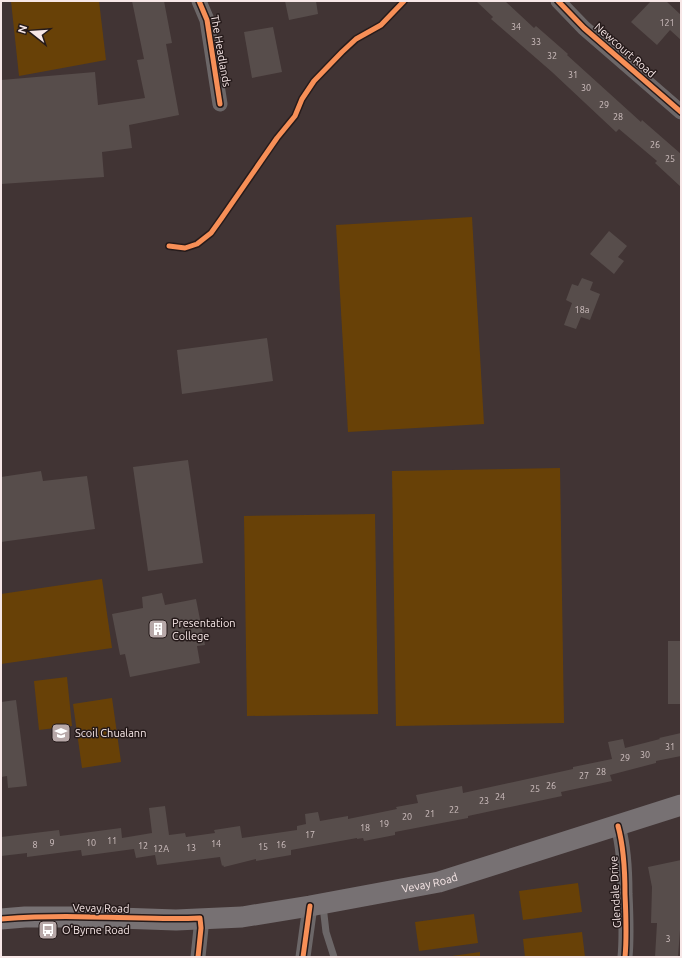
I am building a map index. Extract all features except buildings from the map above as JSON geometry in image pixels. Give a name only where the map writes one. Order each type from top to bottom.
[{"type":"main road","name":"Vevay Road","points":[[1,919],[83,917],[176,920],[242,917],[316,905],[439,882],[681,805]]},
{"type":"street","name":"The Headlands","points":[[199,1],[207,20],[220,104]]},
{"type":"street","name":"Newcourt Road","points":[[558,1],[584,28],[681,112]]},
{"type":"street","name":"Glendale Drive","points":[[618,826],[622,838],[625,873],[627,934],[625,957]]},
{"type":"street","points":[[303,957],[316,905]]},
{"type":"street","points":[[198,957],[201,928],[200,918]]},
{"type":"lane","points":[[169,246],[181,248],[191,246],[197,244],[211,233],[222,220],[277,138],[295,116],[302,99],[314,81],[356,39],[381,25],[404,1]]},
{"type":"lane","points":[[316,905],[334,957]]},
{"type":"shaded area","points":[[11,1],[99,1],[106,60],[19,76]]},
{"type":"shaded area","points":[[472,217],[484,424],[348,432],[336,225]]},
{"type":"shaded area","points":[[560,468],[564,723],[396,726],[392,471]]},
{"type":"shaded area","points":[[375,514],[378,714],[247,716],[244,516]]},
{"type":"shaded area","points":[[102,579],[112,648],[1,664],[1,594]]},
{"type":"shaded area","points":[[67,677],[72,726],[39,730],[34,681]]},
{"type":"shaded area","points":[[112,698],[121,762],[82,768],[73,704]]},
{"type":"shaded area","points":[[578,883],[582,912],[523,920],[519,891]]},
{"type":"shaded area","points":[[474,914],[478,943],[419,951],[415,922]]},
{"type":"shaded area","points":[[582,932],[585,957],[525,957],[523,939]]},
{"type":"shaded area","points":[[480,952],[480,957],[445,957]]},
{"type":"cycle path","points":[[199,1],[207,20],[220,104]]},
{"type":"cycle path","points":[[169,246],[185,248],[197,244],[211,233],[277,138],[295,116],[302,99],[314,81],[356,39],[381,25],[404,1]]},
{"type":"cycle path","points":[[558,1],[584,28],[681,112]]},
{"type":"cycle path","points":[[618,826],[622,843],[624,868],[626,926],[625,957]]},
{"type":"cycle path","points":[[303,957],[310,906]]},
{"type":"cycle path","points":[[1,919],[34,917],[158,919],[200,918],[201,928],[198,957]]},
{"type":"place","name":"Presentation College","points":[[158,629]]},
{"type":"place","name":"Scoil Chualann","points":[[61,733]]},
{"type":"place","name":"O'Byrne Road","points":[[48,930]]}]
